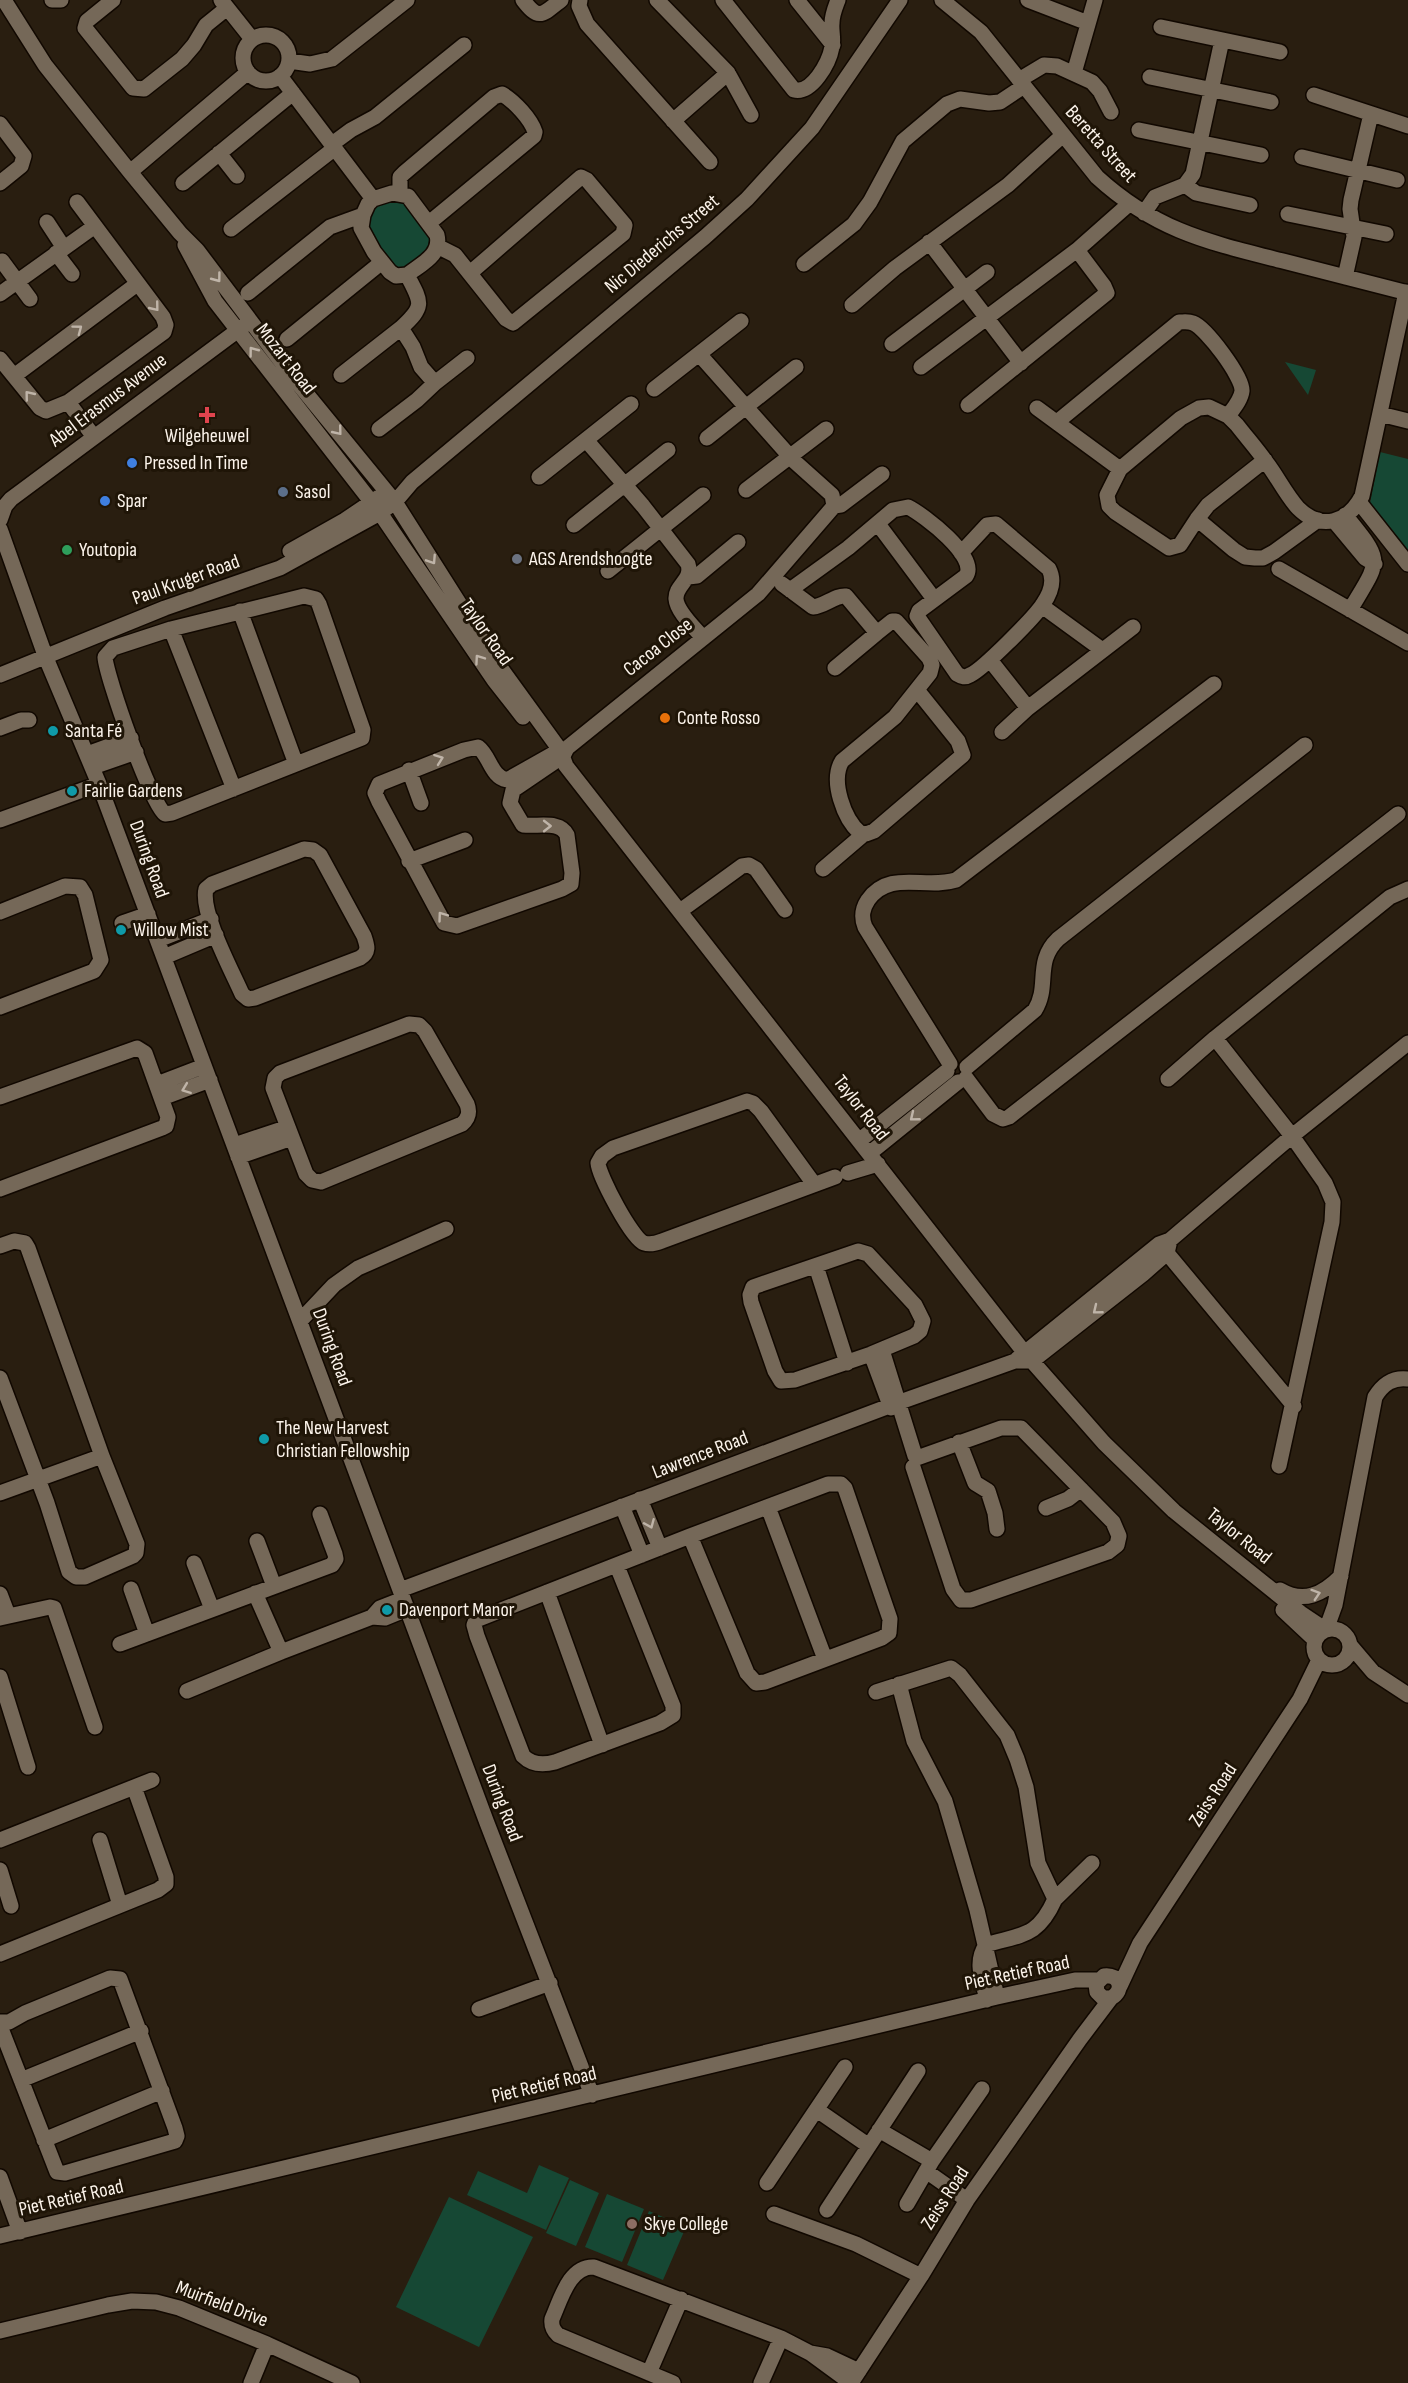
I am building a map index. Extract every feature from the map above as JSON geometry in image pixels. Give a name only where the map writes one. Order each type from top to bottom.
[{"type":"street","name":"Mozart Road","points":[[4,0],[45,65],[180,233],[197,250],[250,321],[391,497]]},
{"type":"street","points":[[52,0],[61,0]]},
{"type":"street","points":[[113,0],[87,21],[85,28],[137,90],[144,88],[182,59],[224,4],[252,39]]},
{"type":"street","points":[[289,62],[310,64],[332,59],[407,0]]},
{"type":"street","points":[[523,0],[533,14],[538,15],[543,14],[561,0]]},
{"type":"street","points":[[580,0],[579,6],[587,24],[710,162]]},
{"type":"street","points":[[657,0],[728,73],[751,115]]},
{"type":"street","points":[[723,0],[794,90],[801,91],[807,89],[829,58],[833,45],[832,24],[838,0]]},
{"type":"street","points":[[797,0],[833,45]]},
{"type":"street","name":"Nic Diederichs Street","points":[[391,497],[412,482],[705,237],[747,199],[812,128],[900,0]]},
{"type":"street","name":"Beretta Street","points":[[942,0],[981,32],[1097,177],[1129,204],[1191,237],[1407,293]]},
{"type":"street","points":[[1028,0],[1088,23]]},
{"type":"street","points":[[1074,73],[1095,0]]},
{"type":"street","points":[[1161,27],[1280,52]]},
{"type":"street","points":[[267,35],[275,36],[286,47],[289,62],[280,76],[269,81],[255,78],[248,72],[243,60],[244,52],[252,39],[267,35]]},
{"type":"street","points":[[1144,213],[1155,197],[1185,185],[1192,174],[1222,40]]},
{"type":"street","points":[[231,229],[351,130],[375,117],[464,45]]},
{"type":"street","points":[[804,264],[854,224],[870,202],[903,141],[947,104],[960,99],[989,103],[1000,102],[1044,65],[1057,66],[1096,86],[1110,112]]},
{"type":"street","points":[[130,172],[248,72]]},
{"type":"street","points":[[674,121],[728,73]]},
{"type":"street","points":[[280,76],[373,199]]},
{"type":"street","points":[[1150,77],[1271,102]]},
{"type":"street","points":[[183,183],[293,93]]},
{"type":"street","points":[[400,193],[400,177],[404,172],[494,97],[502,94],[509,99],[532,124],[534,136],[429,223]]},
{"type":"street","points":[[1314,95],[1408,126]]},
{"type":"street","points":[[1345,277],[1354,237],[1350,209],[1371,114]]},
{"type":"street","points":[[0,124],[24,156],[21,166],[0,183]]},
{"type":"street","points":[[1139,130],[1261,155]]},
{"type":"street","points":[[852,305],[929,242],[1008,185],[1063,135]]},
{"type":"street","points":[[219,153],[237,176]]},
{"type":"street","points":[[1302,157],[1397,180]]},
{"type":"street","points":[[439,247],[455,255],[506,319],[513,323],[623,234],[625,225],[587,180],[581,177],[470,273]]},
{"type":"street","points":[[1185,185],[1196,193],[1250,205]]},
{"type":"street","points":[[400,193],[408,196],[437,235],[439,247],[436,252],[408,275],[396,276],[382,262],[363,234],[361,228],[363,215],[373,199],[400,193]]},
{"type":"street","points":[[0,359],[40,408],[46,411],[53,410],[68,402],[164,332],[166,325],[163,317],[77,202]]},
{"type":"street","points":[[921,367],[1077,250],[1129,204]]},
{"type":"street","points":[[1288,214],[1386,234]]},
{"type":"street","points":[[248,293],[330,227],[363,215]]},
{"type":"street","points":[[47,222],[72,274]]},
{"type":"street","points":[[0,294],[95,226]]},
{"type":"street","name":"Mozart Road","points":[[180,233],[215,301],[376,508]]},
{"type":"street","points":[[929,242],[1021,363]]},
{"type":"street","points":[[968,405],[1107,293],[1077,250]]},
{"type":"street","points":[[2,261],[30,299]]},
{"type":"street","points":[[287,339],[382,262]]},
{"type":"street","points":[[892,344],[987,272]]},
{"type":"street","points":[[341,375],[416,314],[420,307],[418,296],[408,275]]},
{"type":"street","points":[[14,376],[137,284]]},
{"type":"street","points":[[1197,519],[1234,550],[1245,556],[1263,558],[1318,520],[1340,519],[1359,502],[1380,414],[1401,346],[1407,293]]},
{"type":"street","name":"Abel Erasmus Avenue","points":[[2,509],[11,499],[250,321]]},
{"type":"street","points":[[654,389],[741,321]]},
{"type":"street","points":[[1057,422],[1179,322],[1199,327],[1231,365],[1242,384],[1240,398],[1228,416]]},
{"type":"street","points":[[401,328],[423,370],[435,383]]},
{"type":"street","points":[[699,354],[790,457],[832,495],[834,506]]},
{"type":"street","points":[[379,429],[467,358]]},
{"type":"street","points":[[707,438],[796,367]]},
{"type":"street","points":[[68,402],[94,437]]},
{"type":"street","points":[[538,477],[631,404]]},
{"type":"street","points":[[1265,460],[1209,505],[1184,540],[1175,548],[1169,548],[1152,539],[1109,506],[1107,495],[1120,469],[1181,418],[1193,411],[1209,407],[1228,416],[1265,460],[1299,508],[1318,520]]},
{"type":"street","points":[[1037,408],[1120,469]]},
{"type":"street","points":[[1380,414],[1408,421]]},
{"type":"street","points":[[746,490],[826,429]]},
{"type":"street","points":[[586,440],[688,564],[690,571],[688,577],[676,598],[682,611],[707,636]]},
{"type":"street","points":[[574,525],[668,450]]},
{"type":"street","name":"Cacoa Close","points":[[561,756],[753,599],[834,506],[841,505],[882,474]]},
{"type":"street","points":[[608,571],[703,495]]},
{"type":"street","name":"Paul Kruger Road","points":[[0,675],[44,654],[272,561],[376,508],[391,497]]},
{"type":"street","name":"Taylor Road","points":[[391,497],[496,663],[561,756],[874,1158],[1024,1358],[1104,1443],[1174,1511],[1302,1614],[1321,1635]]},
{"type":"street","points":[[1359,502],[1408,564]]},
{"type":"street","points":[[790,590],[878,524],[893,510],[908,507],[927,518],[961,553],[968,568],[968,573],[919,611],[917,616],[957,674],[962,677],[969,676],[990,660],[1042,606],[1051,587],[1052,577],[1049,570],[996,524],[987,525],[981,529],[961,553]]},
{"type":"street","name":"Taylor Road","points":[[376,508],[494,680],[561,756]]},
{"type":"street","points":[[1340,519],[1373,553],[1375,564],[1369,579],[1350,610]]},
{"type":"street","points":[[878,524],[934,599]]},
{"type":"street","points":[[0,529],[44,654]]},
{"type":"street","points":[[688,577],[697,576],[738,542]]},
{"type":"street","points":[[1279,569],[1408,644]]},
{"type":"street","points":[[772,577],[813,607],[820,606],[840,595],[846,596],[877,633]]},
{"type":"street","points":[[304,596],[316,599],[364,736],[360,740],[165,814],[157,805],[134,745],[108,673],[105,657],[113,648],[171,629],[304,596]]},
{"type":"street","points":[[1042,606],[1101,649]]},
{"type":"street","points":[[240,611],[296,764]]},
{"type":"street","points":[[835,668],[877,633],[896,621],[928,658],[932,669],[896,717],[842,761],[838,767],[838,787],[847,813],[856,830],[864,834]]},
{"type":"street","points":[[1002,732],[1101,649],[1133,627]]},
{"type":"street","points":[[171,629],[234,789]]},
{"type":"street","name":"Paul Kruger Road","points":[[0,666],[44,654]]},
{"type":"street","name":"During Road","points":[[44,654],[90,760],[592,2095]]},
{"type":"street","points":[[990,660],[1028,708]]},
{"type":"street","points":[[1214,684],[956,880],[936,884],[895,882],[872,894],[864,905],[862,914],[865,927],[958,1072],[993,1114],[1003,1119],[1009,1117],[1398,814]]},
{"type":"street","points":[[823,869],[864,834],[874,831],[963,755],[958,741],[917,690]]},
{"type":"street","points":[[0,728],[21,720],[29,720]]},
{"type":"street","points":[[90,760],[134,745]]},
{"type":"street","points":[[860,1140],[958,1072],[1035,1010],[1040,997],[1047,952],[1058,939],[1305,745]]},
{"type":"street","points":[[478,747],[485,752],[497,775],[507,780],[561,756],[513,790],[510,803],[523,825],[558,826],[564,830],[567,835],[573,879],[567,887],[457,926],[444,923],[409,861],[375,793],[376,787],[382,781],[409,770],[478,747]]},
{"type":"street","points":[[409,770],[421,803]]},
{"type":"street","points":[[0,820],[99,784]]},
{"type":"street","points":[[409,861],[465,840]]},
{"type":"street","points":[[314,850],[320,855],[364,936],[368,950],[360,958],[248,999],[242,994],[216,935],[204,896],[208,886],[297,851],[314,850]]},
{"type":"street","points":[[680,910],[742,866],[748,865],[756,868],[785,910]]},
{"type":"street","points":[[0,912],[65,886],[77,886],[85,895],[101,960],[94,971],[0,1007]]},
{"type":"street","points":[[1168,1079],[1215,1038],[1390,897],[1408,888]]},
{"type":"street","points":[[95,932],[147,914]]},
{"type":"street","points":[[158,940],[211,919]]},
{"type":"street","points":[[164,957],[216,935]]},
{"type":"street","points":[[409,1024],[419,1025],[425,1030],[469,1110],[467,1119],[462,1124],[321,1182],[309,1178],[290,1133],[273,1088],[275,1078],[280,1073],[409,1024]]},
{"type":"street","points":[[1215,1038],[1292,1136],[1325,1183],[1333,1211],[1294,1406],[1279,1466]]},
{"type":"street","name":"Lawrence Road","points":[[187,1691],[372,1617],[380,1608],[622,1506],[895,1403],[1024,1358],[1143,1274],[1165,1246],[1292,1136],[1408,1043]]},
{"type":"street","points":[[0,1097],[132,1048],[143,1050],[168,1117],[166,1126],[162,1128],[0,1189]]},
{"type":"street","points":[[814,1184],[761,1111],[753,1103],[747,1101],[613,1148],[602,1156],[598,1163],[602,1176],[632,1232],[641,1242],[649,1244],[662,1241],[841,1175],[874,1158],[958,1072]]},
{"type":"street","points":[[159,1091],[207,1073]]},
{"type":"street","points":[[236,1151],[290,1133]]},
{"type":"street","points":[[300,1321],[334,1284],[358,1268],[446,1229]]},
{"type":"street","points":[[0,1246],[21,1241],[28,1248],[102,1456],[138,1549],[133,1556],[85,1577],[76,1577],[69,1572],[56,1528],[0,1378]]},
{"type":"street","points":[[1165,1246],[1294,1406]]},
{"type":"street","points":[[865,1251],[915,1305],[923,1321],[920,1331],[914,1336],[876,1352],[795,1380],[781,1380],[775,1371],[750,1295],[753,1287],[816,1266],[852,1252],[865,1251]]},
{"type":"street","points":[[816,1266],[847,1362]]},
{"type":"street","points":[[876,1352],[914,1459],[953,1589],[962,1600],[971,1600],[1108,1552],[1117,1545],[1119,1536],[1116,1527],[1021,1428],[1001,1428],[914,1459]]},
{"type":"street","points":[[1373,1672],[1330,1662],[1314,1652],[1335,1605],[1375,1397],[1386,1383],[1404,1379]]},
{"type":"street","points":[[959,1442],[975,1483],[988,1491],[997,1529]]},
{"type":"street","points":[[0,1493],[102,1456]]},
{"type":"street","name":"Taylor Road","points":[[1131,1470],[1165,1512],[1272,1599],[1321,1635]]},
{"type":"street","points":[[617,1566],[674,1709],[672,1718],[547,1764],[528,1761],[523,1756],[474,1627],[474,1622],[478,1618],[690,1536],[835,1483],[845,1488],[891,1624],[889,1634],[765,1682],[756,1683],[751,1679],[690,1536]]},
{"type":"street","points":[[1046,1508],[1066,1500],[1081,1489]]},
{"type":"street","points":[[640,1500],[660,1548]]},
{"type":"street","points":[[622,1506],[642,1555]]},
{"type":"street","points":[[768,1507],[825,1659]]},
{"type":"street","points":[[120,1644],[334,1563],[335,1554],[320,1514]]},
{"type":"street","points":[[257,1541],[274,1586]]},
{"type":"street","points":[[194,1563],[212,1609]]},
{"type":"street","points":[[1250,1571],[1286,1593],[1297,1597],[1309,1597],[1320,1593],[1341,1576]]},
{"type":"street","points":[[131,1590],[147,1634]]},
{"type":"street","points":[[546,1592],[602,1745]]},
{"type":"street","points":[[255,1593],[281,1652]]},
{"type":"street","points":[[0,1594],[4,1616],[54,1608],[95,1727]]},
{"type":"street","points":[[1330,1662],[1350,1652],[1335,1605]]},
{"type":"street","points":[[1321,1635],[1335,1629],[1348,1640],[1373,1672],[1408,1695]]},
{"type":"street","name":"Zeiss Road","points":[[854,2379],[964,2205],[1080,2039],[1107,1987],[1140,1943],[1300,1699],[1330,1662]]},
{"type":"street","points":[[876,1692],[951,1668],[960,1675],[1007,1735],[1026,1787],[1038,1863],[1055,1899]]},
{"type":"street","points":[[0,1677],[28,1767]]},
{"type":"street","points":[[899,1684],[914,1741],[945,1801],[986,1945],[992,1999]]},
{"type":"street","points":[[0,1840],[152,1780]]},
{"type":"street","points":[[0,1954],[164,1887],[167,1880],[134,1787]]},
{"type":"street","points":[[100,1840],[120,1905]]},
{"type":"street","points":[[986,1945],[1037,1928],[1047,1916],[1055,1899],[1092,1863]]},
{"type":"street","points":[[0,1870],[10,1906]]},
{"type":"street","points":[[114,1977],[120,1979],[141,2031],[177,2139],[171,2143],[62,2174],[57,2172],[2,2028],[32,2010],[114,1977]]},
{"type":"street","name":"Piet Retief Road","points":[[0,2236],[1075,1980],[1107,1987]]},
{"type":"street","points":[[479,2009],[549,1983]]},
{"type":"street","points":[[21,2080],[141,2031]]},
{"type":"street","points":[[768,2184],[846,2067]]},
{"type":"street","points":[[827,2210],[918,2071]]},
{"type":"street","points":[[907,2204],[927,2170],[982,2089]]},
{"type":"street","points":[[44,2140],[162,2091]]},
{"type":"street","points":[[817,2110],[869,2146]]},
{"type":"street","points":[[879,2130],[964,2205]]},
{"type":"street","points":[[0,2177],[20,2232]]},
{"type":"street","points":[[774,2214],[856,2244],[921,2276]]},
{"type":"street","points":[[673,2383],[558,2335],[552,2329],[552,2319],[574,2273],[587,2267],[594,2267],[681,2299],[781,2338],[810,2354],[827,2356],[854,2379]]},
{"type":"street","points":[[650,2373],[681,2299]]},
{"type":"street","name":"Muirfield Drive","points":[[0,2331],[108,2305],[142,2301],[178,2308],[267,2344],[351,2383]]},
{"type":"street","points":[[761,2383],[781,2338]]},
{"type":"street","points":[[251,2383],[267,2344]]},
{"type":"green space","points":[[384,200],[403,200],[431,234],[431,251],[406,270],[394,269],[374,243],[367,226],[374,209]]},
{"type":"green space","points":[[1285,362],[1316,370],[1308,395]]},
{"type":"green space","points":[[1380,452],[1408,459],[1408,555],[1370,503]]},
{"type":"green space","points":[[539,2165],[569,2178],[546,2230],[467,2195],[478,2171],[527,2193]]},
{"type":"green space","points":[[570,2180],[599,2193],[576,2246],[546,2233]]},
{"type":"green space","points":[[607,2194],[644,2209],[622,2262],[585,2247]]},
{"type":"green space","points":[[449,2197],[533,2237],[479,2347],[396,2307]]},
{"type":"green space","points":[[649,2211],[686,2227],[663,2280],[627,2265]]},
{"type":"place","name":"Wilgeheuwel","points":[[207,415]]},
{"type":"place","name":"Pressed In Time","points":[[132,463]]},
{"type":"place","name":"Sasol","points":[[283,492]]},
{"type":"place","name":"Spar","points":[[105,501]]},
{"type":"place","name":"Youtopia","points":[[67,550]]},
{"type":"place","name":"AGS Arendshoogte","points":[[517,559]]},
{"type":"place","name":"Conte Rosso","points":[[665,718]]},
{"type":"place","name":"Santa Fé","points":[[53,731]]},
{"type":"place","name":"Fairlie Gardens","points":[[72,791]]},
{"type":"place","name":"Willow Mist","points":[[121,930]]},
{"type":"place","name":"The New Harvest Christian Fellowship","points":[[264,1439]]},
{"type":"place","name":"Davenport Manor","points":[[387,1610]]},
{"type":"place","name":"Skye College","points":[[632,2224]]}]
